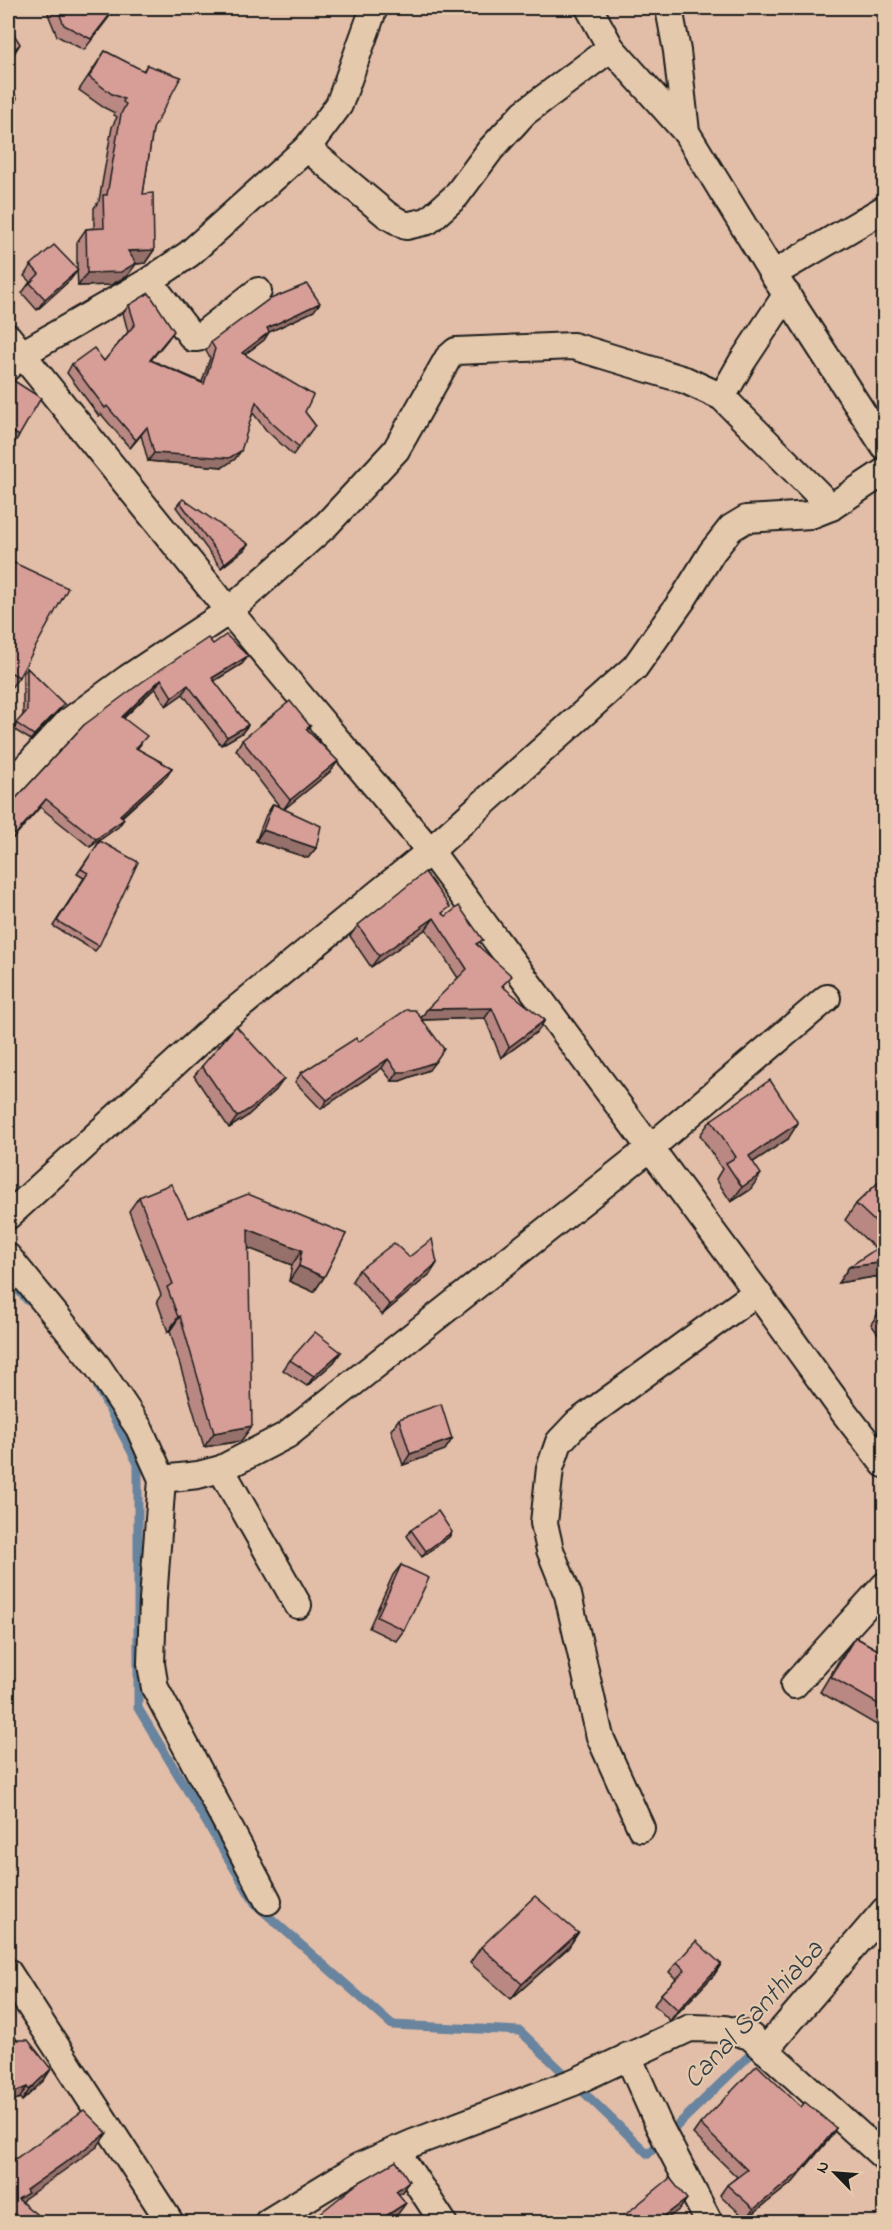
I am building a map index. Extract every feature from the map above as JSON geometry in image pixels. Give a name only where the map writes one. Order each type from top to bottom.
[{"type":"street","points":[[374,8],[339,105],[307,148],[189,254],[149,281],[12,352],[430,851],[758,1292],[843,1411],[885,1464]]},
{"type":"street","points":[[589,8],[611,48],[686,132],[780,284],[885,446]]},
{"type":"street","points":[[669,8],[677,51],[686,132]]},
{"type":"street","points":[[307,148],[387,215],[406,225],[428,221],[456,196],[491,149],[524,113],[611,48]]},
{"type":"street","points":[[722,397],[742,362],[780,284],[885,209]]},
{"type":"street","points":[[149,281],[193,338],[198,338],[258,291]]},
{"type":"street","points":[[8,787],[68,722],[128,678],[229,611],[327,524],[396,450],[448,358],[456,351],[573,345],[685,380],[722,397],[831,507]]},
{"type":"street","points":[[8,1216],[218,1024],[430,851],[635,667],[683,599],[712,552],[731,528],[746,519],[811,515],[831,507],[885,472]]},
{"type":"street","points":[[162,1479],[198,1475],[221,1469],[287,1435],[650,1149],[827,998]]},
{"type":"street","points":[[8,1257],[98,1367],[139,1428],[162,1479],[153,1600],[151,1664],[154,1688],[268,1901]]},
{"type":"street","points":[[641,1827],[600,1737],[568,1595],[550,1550],[544,1524],[550,1468],[560,1442],[577,1423],[758,1292]]},
{"type":"street","points":[[221,1469],[298,1605]]},
{"type":"street","points":[[794,1685],[885,1586]]},
{"type":"street","points":[[765,2050],[885,1911]]},
{"type":"street","points":[[11,1984],[170,2223]]},
{"type":"street","points":[[268,2223],[358,2167],[396,2150],[574,2082],[690,2028],[725,2029],[750,2036],[885,2157]]},
{"type":"street","points":[[628,2056],[658,2126],[709,2223]]},
{"type":"street","points":[[396,2150],[443,2223]]},
{"type":"building","points":[[57,8],[115,8],[91,39],[64,25]]},
{"type":"building","points":[[8,25],[20,44],[8,56]]},
{"type":"building","points":[[105,51],[144,71],[147,65],[181,77],[153,129],[143,194],[153,193],[154,250],[128,251],[136,263],[121,272],[87,273],[86,229],[104,228],[103,195],[107,195],[121,114],[126,104],[123,102],[124,99],[112,94],[89,77]]},
{"type":"building","points":[[8,84],[17,98],[8,106]]},
{"type":"building","points":[[54,245],[78,270],[45,299],[30,283],[39,274],[31,265]]},
{"type":"building","points":[[307,284],[320,303],[267,328],[269,332],[242,353],[313,395],[305,412],[315,425],[299,447],[271,422],[256,402],[241,451],[229,458],[154,453],[147,427],[136,440],[107,406],[105,408],[72,364],[94,348],[104,361],[135,324],[129,305],[149,293],[174,331],[150,360],[204,384],[215,349],[211,342],[268,300]]},
{"type":"building","points":[[8,377],[41,398],[19,436],[8,429]]},
{"type":"building","points":[[183,499],[248,544],[225,563],[180,502]]},
{"type":"building","points":[[8,560],[68,588],[19,677],[8,671]]},
{"type":"building","points":[[226,635],[248,656],[212,678],[248,725],[227,737],[188,685],[172,697],[161,679],[122,717],[147,736],[136,748],[172,768],[120,815],[124,819],[96,839],[46,799],[8,843],[8,807],[84,725],[142,682],[208,638],[213,644]]},
{"type":"building","points":[[27,668],[64,704],[34,735],[16,723],[27,711]]},
{"type":"building","points":[[290,701],[310,726],[306,729],[338,761],[290,800],[242,740]]},
{"type":"building","points":[[273,804],[321,826],[316,848],[263,830]]},
{"type":"building","points":[[100,841],[138,862],[99,946],[57,921],[88,873],[81,869]]},
{"type":"building","points":[[425,872],[450,907],[442,913],[446,916],[459,906],[483,940],[476,944],[512,976],[502,986],[545,1020],[509,1047],[492,1008],[427,1009],[467,969],[434,918],[379,956],[358,925]]},
{"type":"building","points":[[406,1010],[415,1010],[444,1049],[435,1062],[406,1072],[398,1072],[388,1059],[327,1100],[301,1073],[356,1038],[358,1042]]},
{"type":"building","points":[[236,1026],[284,1079],[254,1106],[237,1117],[202,1066]]},
{"type":"building","points":[[770,1080],[798,1123],[749,1156],[761,1174],[742,1187],[726,1163],[736,1157],[711,1120]]},
{"type":"building","points":[[885,1176],[885,1231],[856,1204]]},
{"type":"building","points":[[171,1184],[188,1218],[248,1194],[346,1234],[324,1277],[299,1266],[302,1250],[248,1229],[252,1426],[214,1433],[180,1316],[178,1317],[167,1287],[173,1284],[139,1197]]},
{"type":"building","points":[[432,1239],[437,1263],[390,1305],[359,1270],[394,1243],[409,1257]]},
{"type":"building","points":[[885,1243],[885,1262],[849,1267]]},
{"type":"building","points":[[315,1332],[341,1352],[314,1376],[290,1360]]},
{"type":"building","points":[[441,1404],[452,1439],[410,1454],[399,1419]]},
{"type":"building","points":[[438,1511],[452,1532],[426,1551],[411,1530]]},
{"type":"building","points":[[401,1565],[429,1578],[404,1630],[377,1617]]},
{"type":"building","points":[[855,1637],[885,1654],[885,1708],[831,1677]]},
{"type":"building","points":[[535,1896],[578,1933],[522,1984],[481,1947]]},
{"type":"building","points":[[696,1941],[721,1964],[678,2010],[661,1994],[685,1970],[677,1962]]},
{"type":"building","points":[[8,2030],[17,2040],[28,2040],[51,2069],[29,2090],[27,2087],[8,2095]]},
{"type":"building","points":[[757,2065],[801,2107],[805,2102],[836,2128],[800,2172],[754,2209],[727,2185],[747,2170],[700,2124]]},
{"type":"building","points":[[84,2110],[107,2133],[26,2190],[28,2193],[18,2199],[42,2219],[43,2223],[8,2223],[8,2155],[15,2159]]},
{"type":"building","points":[[396,2161],[409,2181],[396,2191],[406,2203],[375,2223],[308,2223],[358,2183]]},
{"type":"building","points":[[670,2178],[687,2199],[655,2223],[615,2223]]},
{"type":"waterway","points":[[8,1278],[28,1301]]},
{"type":"waterway","name":"Canal Santhiaba","points":[[98,1388],[138,1464],[138,1708],[256,1905],[392,2025],[520,2031],[648,2154],[759,2046]]}]
